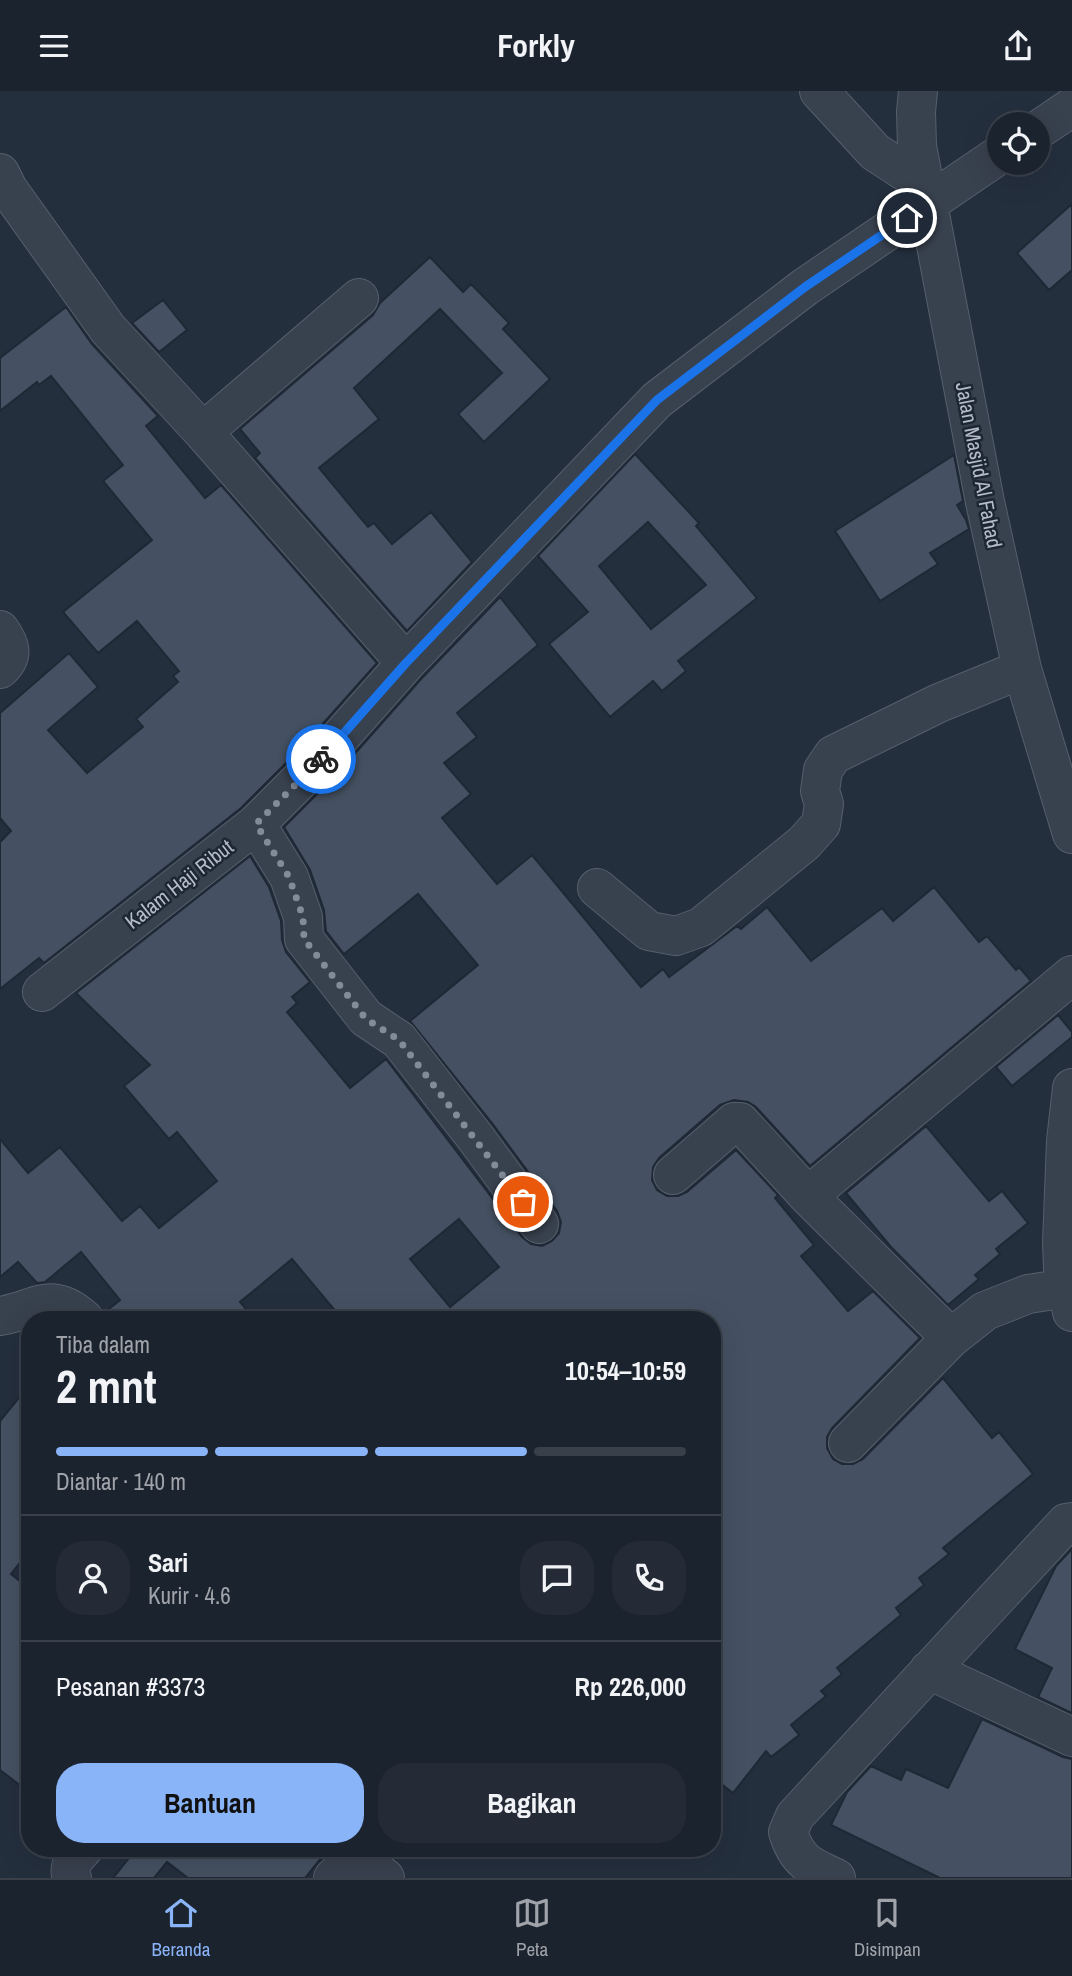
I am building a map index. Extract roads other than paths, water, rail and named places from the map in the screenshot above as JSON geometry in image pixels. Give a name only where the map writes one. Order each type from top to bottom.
[{"type":"street","points":[[819,91],[875,152],[925,194]]},
{"type":"street","name":"Jalan Masjid Al Fahad","points":[[918,91],[917,146],[985,502],[1022,669],[1072,834]]},
{"type":"street","points":[[1050,121],[1072,107]]},
{"type":"street","name":"Kalam Haji Ribut","points":[[42,992],[256,824],[657,400],[925,194],[987,161]]},
{"type":"street","points":[[3,185],[108,329],[203,432],[406,663]]},
{"type":"street","points":[[203,432],[359,298]]},
{"type":"street","points":[[0,630],[10,644],[10,654],[7,663],[0,669]]},
{"type":"street","points":[[597,888],[649,931],[676,936],[701,927],[804,843],[821,824],[824,804],[820,791],[823,770],[833,755],[939,703],[1022,669]]},
{"type":"street","points":[[256,824],[289,877],[303,917],[304,939],[366,1019],[399,1040],[540,1224]]},
{"type":"street","points":[[808,1196],[1072,975]]},
{"type":"street","points":[[848,1443],[951,1338],[985,1311],[1028,1294],[1070,1300],[1063,1268],[1062,1243],[1066,1140],[1072,1088]]},
{"type":"street","points":[[673,1175],[734,1122],[740,1122],[808,1196],[951,1338]]},
{"type":"street","points":[[0,1316],[43,1303],[57,1303],[75,1311]]},
{"type":"street","points":[[836,1878],[807,1865],[793,1849],[788,1832],[795,1816],[1066,1523],[1072,1522]]},
{"type":"street","points":[[929,1670],[1072,1737]]},
{"type":"street","points":[[72,1878],[72,1862],[76,1857]]},
{"type":"street","points":[[333,1878],[350,1861],[368,1865],[384,1878]]}]
